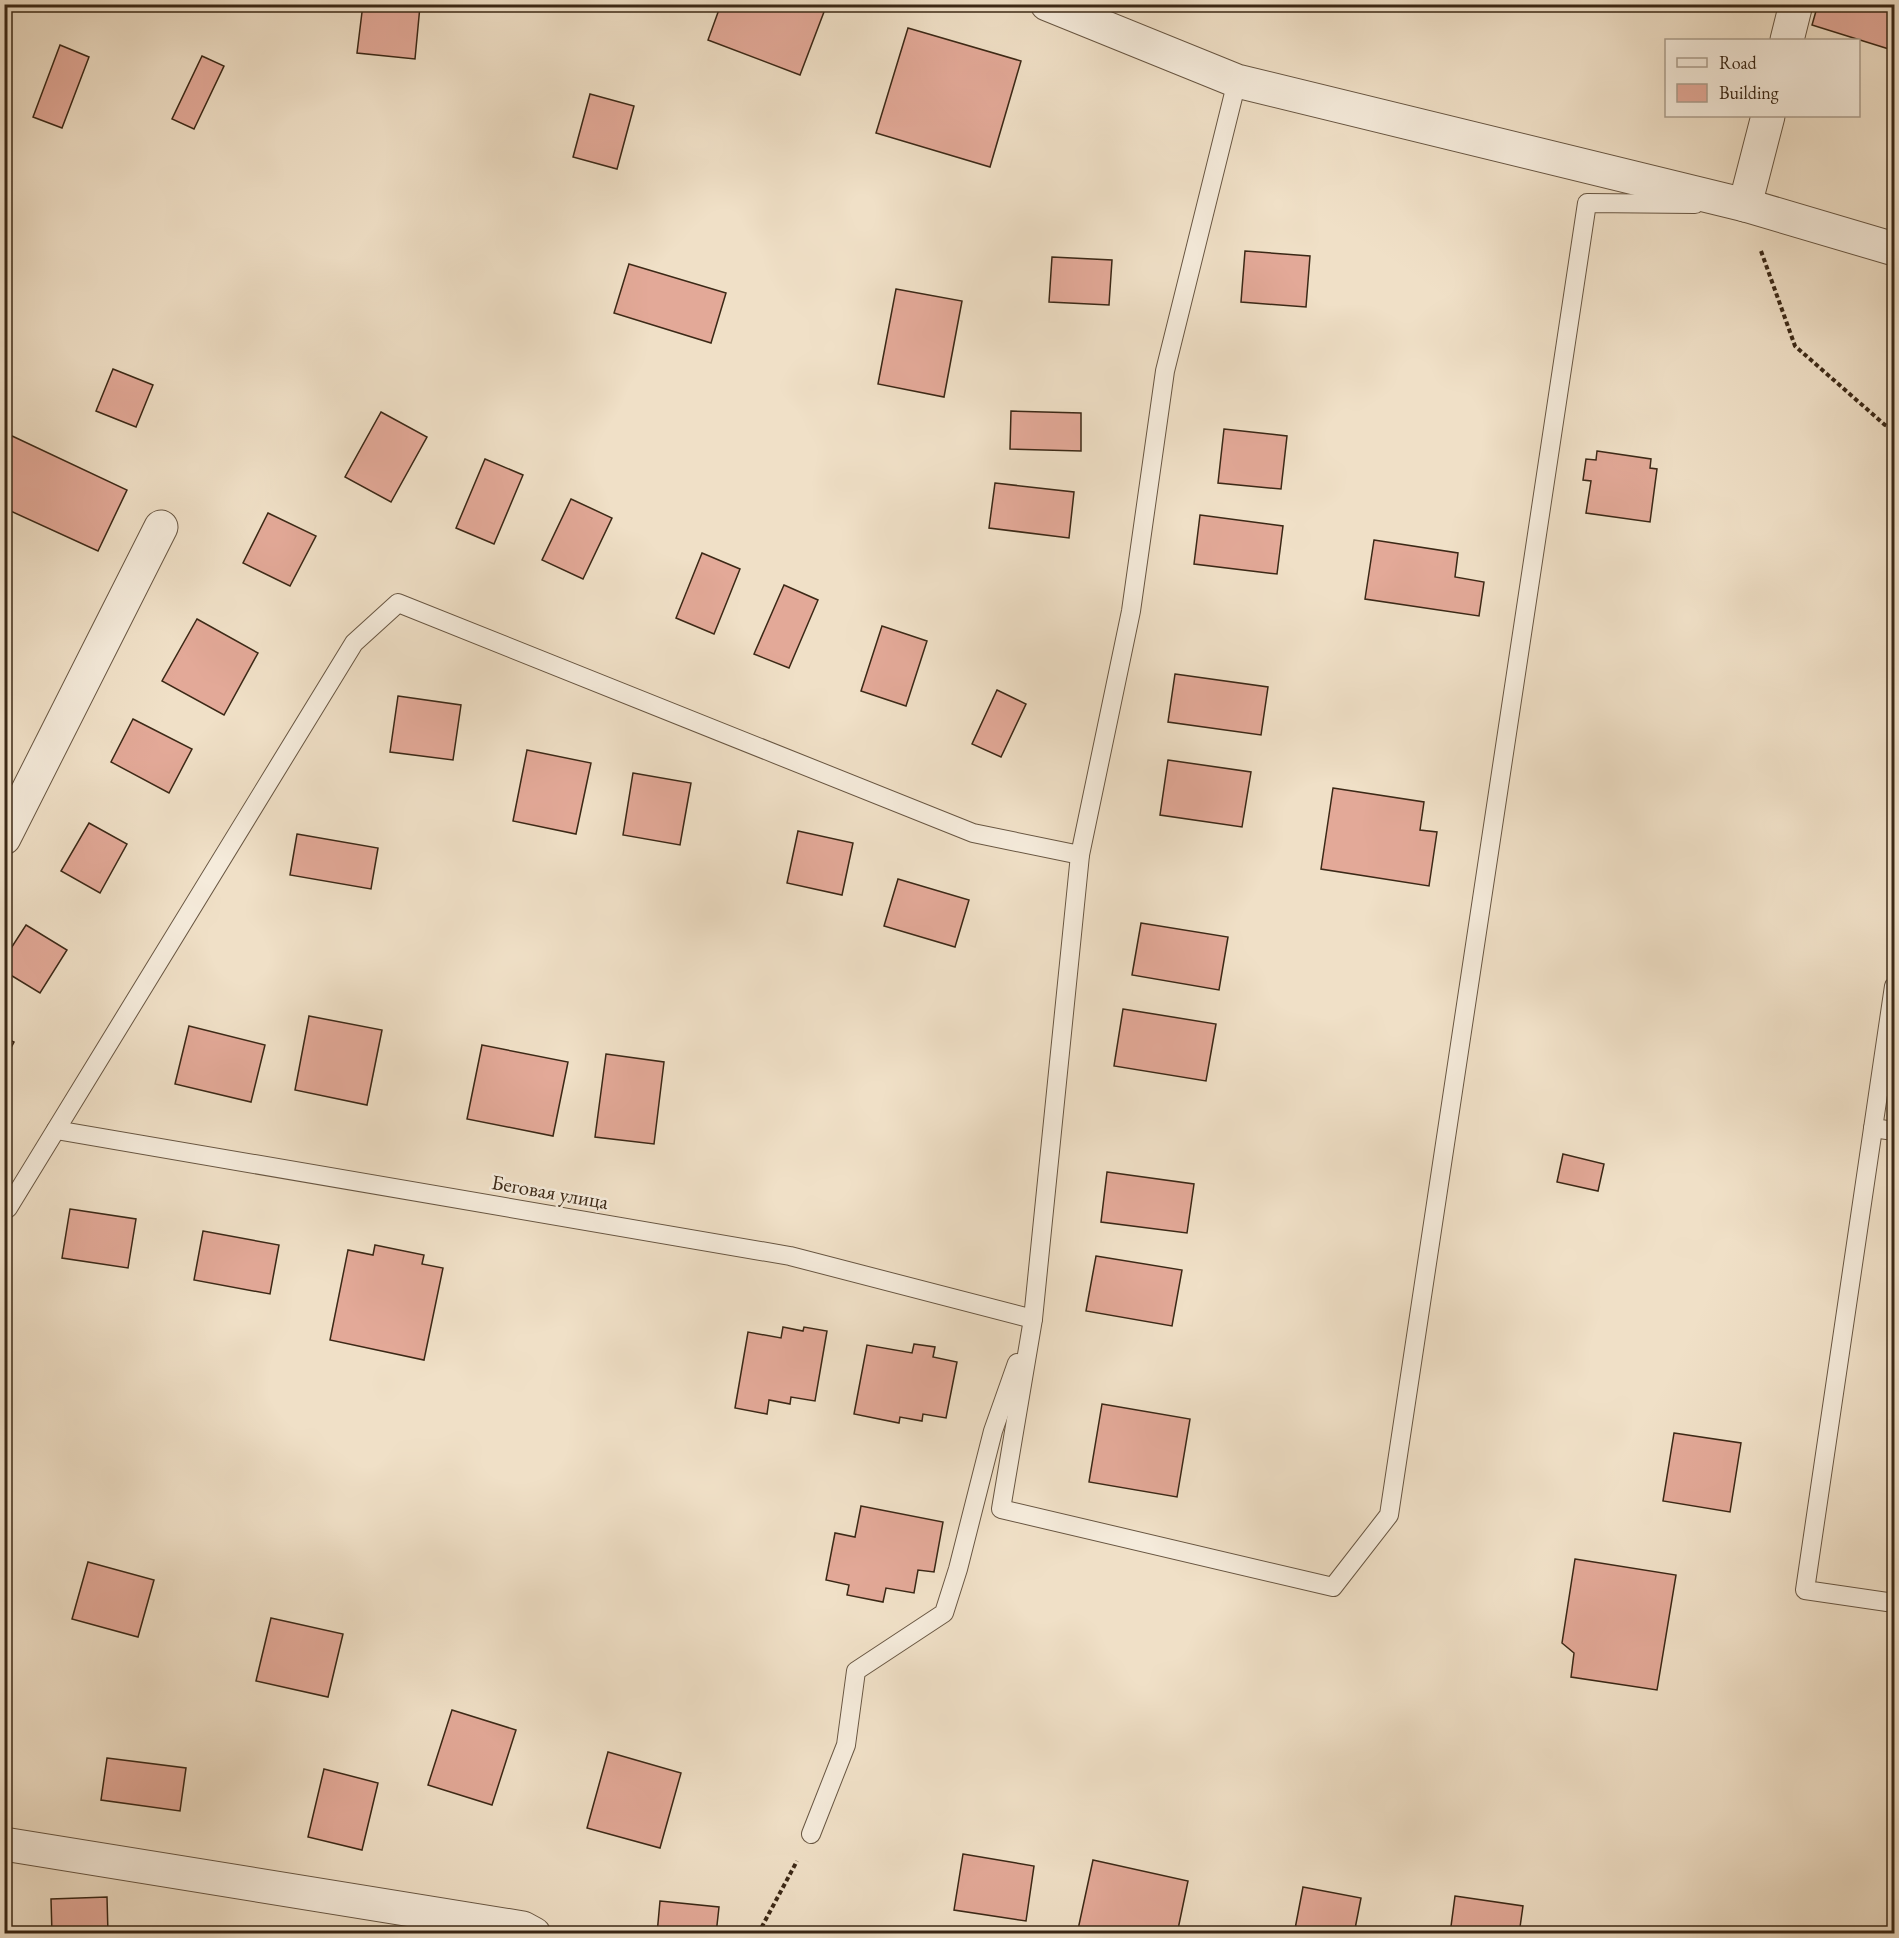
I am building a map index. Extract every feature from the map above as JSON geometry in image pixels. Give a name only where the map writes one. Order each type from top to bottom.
[{"type":"street","points":[[1047,4],[1237,81],[1745,205],[1894,249]]},
{"type":"street","points":[[1787,39],[1796,4]]},
{"type":"street","points":[[1745,205],[1768,117]]},
{"type":"street","points":[[4,838],[161,527]]},
{"type":"street","points":[[4,1844],[523,1928],[534,1934]]},
{"type":"lane","points":[[1237,81],[1165,371],[1131,611],[1080,855],[1033,1319],[1002,1509],[1333,1587],[1389,1515],[1587,203],[1745,205]]},
{"type":"lane","points":[[4,1211],[8,1208],[354,643],[398,603],[973,833],[1080,855]]},
{"type":"lane","points":[[1894,986],[1805,1590],[1894,1603]]},
{"type":"lane","points":[[1874,1128],[1894,1131]]},
{"type":"lane","name":"Беговая улица","points":[[56,1130],[790,1256],[1033,1319]]},
{"type":"lane","points":[[812,1834],[846,1745],[856,1671],[944,1613],[958,1569],[993,1431],[1033,1319]]},
{"type":"path","points":[[1745,205],[1795,346],[1885,425],[1894,429]]},
{"type":"path","points":[[758,1934],[812,1834]]},
{"type":"building","points":[[363,4],[420,6],[415,59],[357,53]]},
{"type":"building","points":[[721,4],[827,4],[800,75],[708,40]]},
{"type":"building","points":[[1818,4],[1894,4],[1892,50],[1812,25]]},
{"type":"building","points":[[908,28],[1021,61],[990,167],[876,133]]},
{"type":"building","points":[[60,45],[89,57],[62,128],[33,117]]},
{"type":"building","points":[[202,56],[224,66],[194,129],[172,119]]},
{"type":"building","points":[[590,94],[634,106],[617,169],[573,157]]},
{"type":"building","points":[[1245,251],[1310,256],[1306,307],[1241,302]]},
{"type":"building","points":[[1052,257],[1112,260],[1109,305],[1049,302]]},
{"type":"building","points":[[629,264],[726,293],[711,343],[614,313]]},
{"type":"building","points":[[896,289],[962,301],[944,397],[878,384]]},
{"type":"building","points":[[113,369],[153,385],[136,427],[96,411]]},
{"type":"building","points":[[1011,411],[1081,413],[1081,451],[1010,449]]},
{"type":"building","points":[[381,412],[427,437],[391,502],[345,477]]},
{"type":"building","points":[[1224,429],[1287,436],[1281,489],[1218,483]]},
{"type":"building","points":[[10,435],[127,490],[98,551],[4,508],[4,447]]},
{"type":"building","points":[[1597,451],[1651,459],[1650,468],[1657,469],[1650,522],[1586,513],[1591,481],[1583,480],[1586,459],[1596,460]]},
{"type":"building","points":[[485,459],[523,475],[494,544],[456,528]]},
{"type":"building","points":[[995,483],[1074,492],[1069,538],[989,528]]},
{"type":"building","points":[[571,499],[612,518],[583,579],[542,560]]},
{"type":"building","points":[[268,513],[316,536],[290,586],[243,563]]},
{"type":"building","points":[[1200,515],[1283,526],[1277,574],[1194,564]]},
{"type":"building","points":[[1374,540],[1458,553],[1455,577],[1484,582],[1479,616],[1365,599]]},
{"type":"building","points":[[702,553],[740,569],[714,634],[676,618]]},
{"type":"building","points":[[784,585],[818,600],[789,668],[754,654]]},
{"type":"building","points":[[197,619],[258,653],[224,715],[162,681]]},
{"type":"building","points":[[882,626],[927,641],[906,706],[861,691]]},
{"type":"building","points":[[1175,674],[1268,687],[1261,735],[1168,722]]},
{"type":"building","points":[[997,690],[1026,704],[1001,757],[972,744]]},
{"type":"building","points":[[398,696],[461,705],[453,760],[390,752]]},
{"type":"building","points":[[133,719],[192,749],[169,793],[111,762]]},
{"type":"building","points":[[527,750],[591,763],[576,834],[513,821]]},
{"type":"building","points":[[1168,760],[1251,772],[1242,827],[1160,815]]},
{"type":"building","points":[[633,773],[691,783],[680,845],[623,835]]},
{"type":"building","points":[[1333,788],[1424,802],[1420,830],[1437,832],[1429,886],[1321,869]]},
{"type":"building","points":[[89,823],[127,844],[100,893],[61,871]]},
{"type":"building","points":[[798,831],[853,843],[842,895],[787,883]]},
{"type":"building","points":[[297,834],[378,848],[371,889],[290,875]]},
{"type":"building","points":[[898,879],[969,900],[955,947],[884,926]]},
{"type":"building","points":[[1141,923],[1228,937],[1219,990],[1132,975]]},
{"type":"building","points":[[26,925],[67,950],[40,993],[4,971],[4,959]]},
{"type":"building","points":[[1123,1009],[1216,1024],[1206,1081],[1114,1066]]},
{"type":"building","points":[[309,1016],[382,1030],[367,1105],[295,1090]]},
{"type":"building","points":[[189,1026],[265,1045],[251,1102],[175,1084]]},
{"type":"building","points":[[4,1037],[14,1042],[4,1061]]},
{"type":"building","points":[[482,1045],[568,1062],[553,1136],[467,1119]]},
{"type":"building","points":[[606,1054],[664,1062],[654,1144],[595,1137]]},
{"type":"building","points":[[1563,1154],[1604,1164],[1598,1191],[1557,1182]]},
{"type":"building","points":[[1107,1172],[1194,1184],[1187,1233],[1101,1222]]},
{"type":"building","points":[[70,1209],[136,1219],[128,1268],[62,1258]]},
{"type":"building","points":[[203,1231],[279,1245],[270,1294],[194,1280]]},
{"type":"building","points":[[375,1245],[424,1255],[422,1264],[443,1268],[424,1360],[330,1340],[348,1250],[373,1255]]},
{"type":"building","points":[[1096,1256],[1182,1270],[1172,1326],[1086,1311]]},
{"type":"building","points":[[783,1327],[803,1331],[804,1327],[827,1331],[815,1401],[791,1397],[790,1404],[769,1400],[767,1414],[735,1408],[748,1332],[781,1338]]},
{"type":"building","points":[[914,1344],[935,1347],[933,1357],[957,1362],[946,1418],[923,1414],[922,1421],[900,1417],[899,1423],[854,1414],[867,1345],[912,1353]]},
{"type":"building","points":[[1102,1404],[1190,1419],[1177,1497],[1089,1482]]},
{"type":"building","points":[[1674,1433],[1741,1443],[1730,1512],[1663,1501]]},
{"type":"building","points":[[861,1506],[943,1522],[934,1572],[918,1570],[914,1593],[886,1588],[883,1602],[847,1595],[849,1585],[826,1580],[835,1533],[855,1537]]},
{"type":"building","points":[[1575,1559],[1676,1575],[1657,1690],[1571,1677],[1574,1653],[1562,1643]]},
{"type":"building","points":[[88,1562],[154,1580],[138,1637],[72,1619]]},
{"type":"building","points":[[271,1618],[343,1634],[328,1697],[256,1681]]},
{"type":"building","points":[[452,1710],[516,1730],[492,1805],[428,1785]]},
{"type":"building","points":[[608,1752],[681,1773],[660,1848],[587,1828]]},
{"type":"building","points":[[107,1758],[186,1768],[180,1811],[101,1800]]},
{"type":"building","points":[[324,1769],[378,1783],[362,1850],[308,1837]]},
{"type":"building","points":[[963,1854],[1034,1866],[1026,1921],[954,1910]]},
{"type":"building","points":[[1093,1860],[1188,1881],[1177,1934],[1077,1934]]},
{"type":"building","points":[[1303,1887],[1361,1898],[1354,1934],[1294,1934]]},
{"type":"building","points":[[1455,1896],[1523,1906],[1519,1934],[1450,1934]]},
{"type":"building","points":[[107,1897],[108,1934],[52,1934],[51,1899]]},
{"type":"building","points":[[660,1901],[719,1907],[716,1934],[657,1934]]}]
